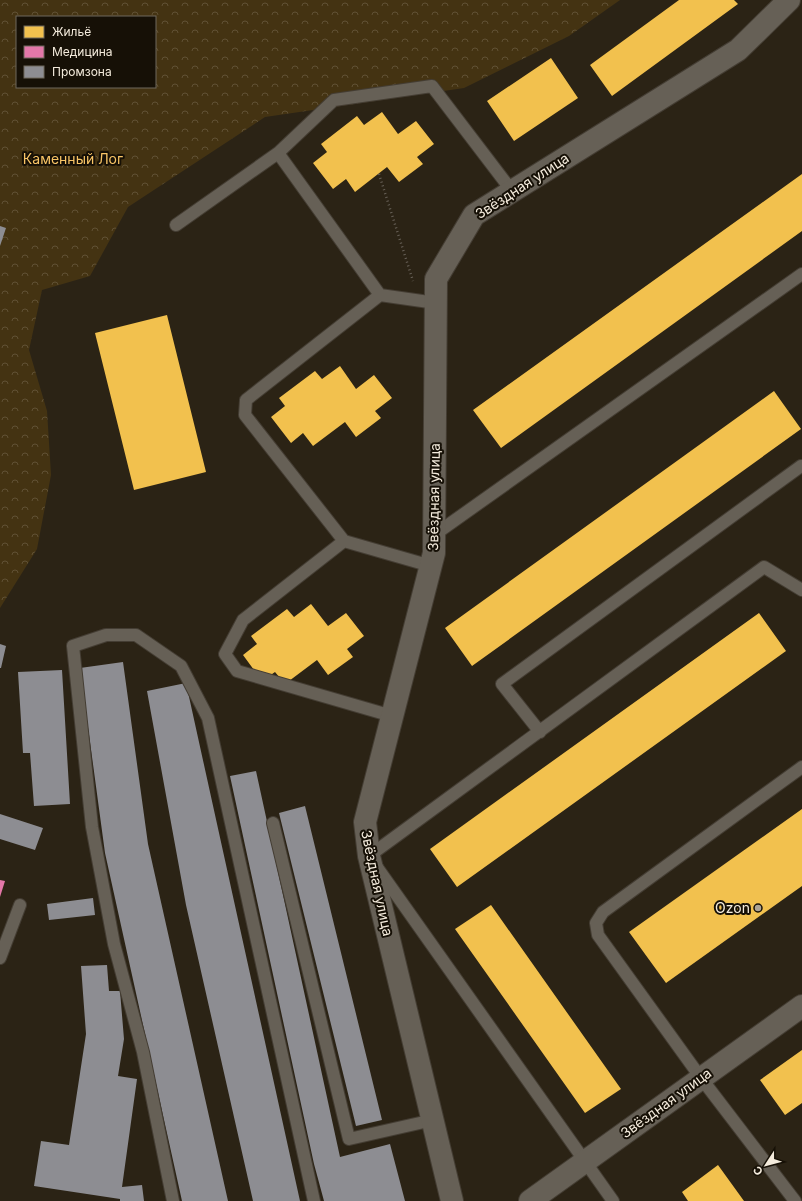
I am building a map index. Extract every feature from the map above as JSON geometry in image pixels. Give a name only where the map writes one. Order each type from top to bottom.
[{"type":"street","name":"Звёздная улица","points":[[452,1201],[369,856],[365,822],[434,553],[427,302],[436,279],[474,215],[738,50],[789,0]]},
{"type":"street","name":"Звёздная улица","points":[[530,1201],[802,1006]]},
{"type":"lane","points":[[176,224],[278,153],[334,100],[432,86],[512,191]]},
{"type":"lane","points":[[278,153],[380,295],[427,302]]},
{"type":"lane","points":[[434,535],[802,274]]},
{"type":"lane","points":[[380,295],[246,400],[245,415],[344,541],[430,566]]},
{"type":"lane","points":[[540,732],[502,684],[801,466]]},
{"type":"lane","points":[[344,541],[242,620],[225,654],[237,671],[392,716]]},
{"type":"lane","points":[[613,1201],[369,856],[764,567],[802,590]]},
{"type":"lane","points":[[173,1201],[143,1052],[114,944],[92,827],[73,646],[106,635],[136,635],[181,666],[208,718],[314,1201]]},
{"type":"lane","points":[[795,1201],[702,1078],[598,935],[596,923],[604,912],[802,766]]},
{"type":"lane","points":[[273,823],[349,1138],[433,1120]]},
{"type":"lane","points":[[0,958],[20,905]]},
{"type":"path","points":[[379,174],[427,302]]},
{"type":"green space","name":"Каменный Лог","points":[[0,0],[620,0],[569,36],[464,88],[265,117],[128,207],[90,276],[42,290],[29,350],[47,411],[51,475],[37,549],[0,608]]},
{"type":"building: Жильё","points":[[679,0],[734,0],[738,4],[612,96],[590,65]]},
{"type":"building: Жильё","points":[[551,58],[578,98],[514,141],[487,101]]},
{"type":"building: Жильё","points":[[382,112],[398,134],[416,121],[434,144],[417,157],[423,164],[399,182],[387,167],[355,192],[346,179],[333,189],[313,163],[327,152],[321,144],[357,116],[364,125]]},
{"type":"building: Жильё","points":[[802,174],[802,231],[501,448],[473,410]]},
{"type":"building: Жильё","points":[[167,315],[206,472],[134,490],[95,333]]},
{"type":"building: Жильё","points":[[340,366],[356,389],[374,375],[392,398],[375,411],[381,418],[356,437],[345,422],[313,446],[303,433],[291,443],[271,417],[285,406],[279,398],[315,371],[322,379]]},
{"type":"building: Жильё","points":[[774,391],[801,429],[472,666],[445,628]]},
{"type":"building: Жильё","points":[[311,604],[328,626],[346,613],[364,636],[347,649],[353,657],[328,675],[317,660],[285,684],[275,672],[262,681],[243,655],[257,644],[251,636],[287,609],[294,617]]},
{"type":"building: Жильё","points":[[759,613],[786,651],[457,887],[430,849]]},
{"type":"building: Жильё","points":[[802,809],[802,886],[666,983],[629,932]]},
{"type":"building: Жильё","points":[[491,905],[621,1089],[585,1113],[455,929]]},
{"type":"building: Жильё","points":[[802,1050],[802,1103],[785,1115],[760,1080]]},
{"type":"building: Жильё","points":[[718,1165],[744,1201],[688,1201],[682,1192]]},
{"type":"building: Медицина","points":[[0,880],[5,881],[0,897]]},
{"type":"building: Промзона","points":[[0,226],[6,228],[0,246]]},
{"type":"building: Промзона","points":[[0,644],[6,646],[1,668],[0,668]]},
{"type":"building: Промзона","points":[[123,662],[148,844],[228,1201],[182,1201],[105,853],[80,668]]},
{"type":"building: Промзона","points":[[62,670],[70,804],[34,806],[30,753],[23,753],[18,672]]},
{"type":"building: Промзона","points":[[186,683],[300,1201],[253,1201],[186,905],[147,691]]},
{"type":"building: Промзона","points":[[256,771],[340,1157],[390,1144],[405,1201],[324,1201],[314,1164],[230,776]]},
{"type":"building: Промзона","points":[[305,806],[382,1120],[356,1126],[279,813]]},
{"type":"building: Промзона","points":[[0,814],[43,828],[35,850],[0,839]]},
{"type":"building: Промзона","points":[[93,898],[95,915],[49,920],[47,904]]},
{"type":"building: Промзона","points":[[107,965],[109,991],[120,991],[124,1039],[118,1076],[137,1079],[122,1187],[142,1185],[144,1201],[120,1201],[120,1199],[34,1186],[41,1141],[69,1145],[86,1034],[81,966]]},
{"type":"place","name":"Ozon","points":[[758,908]]}]
